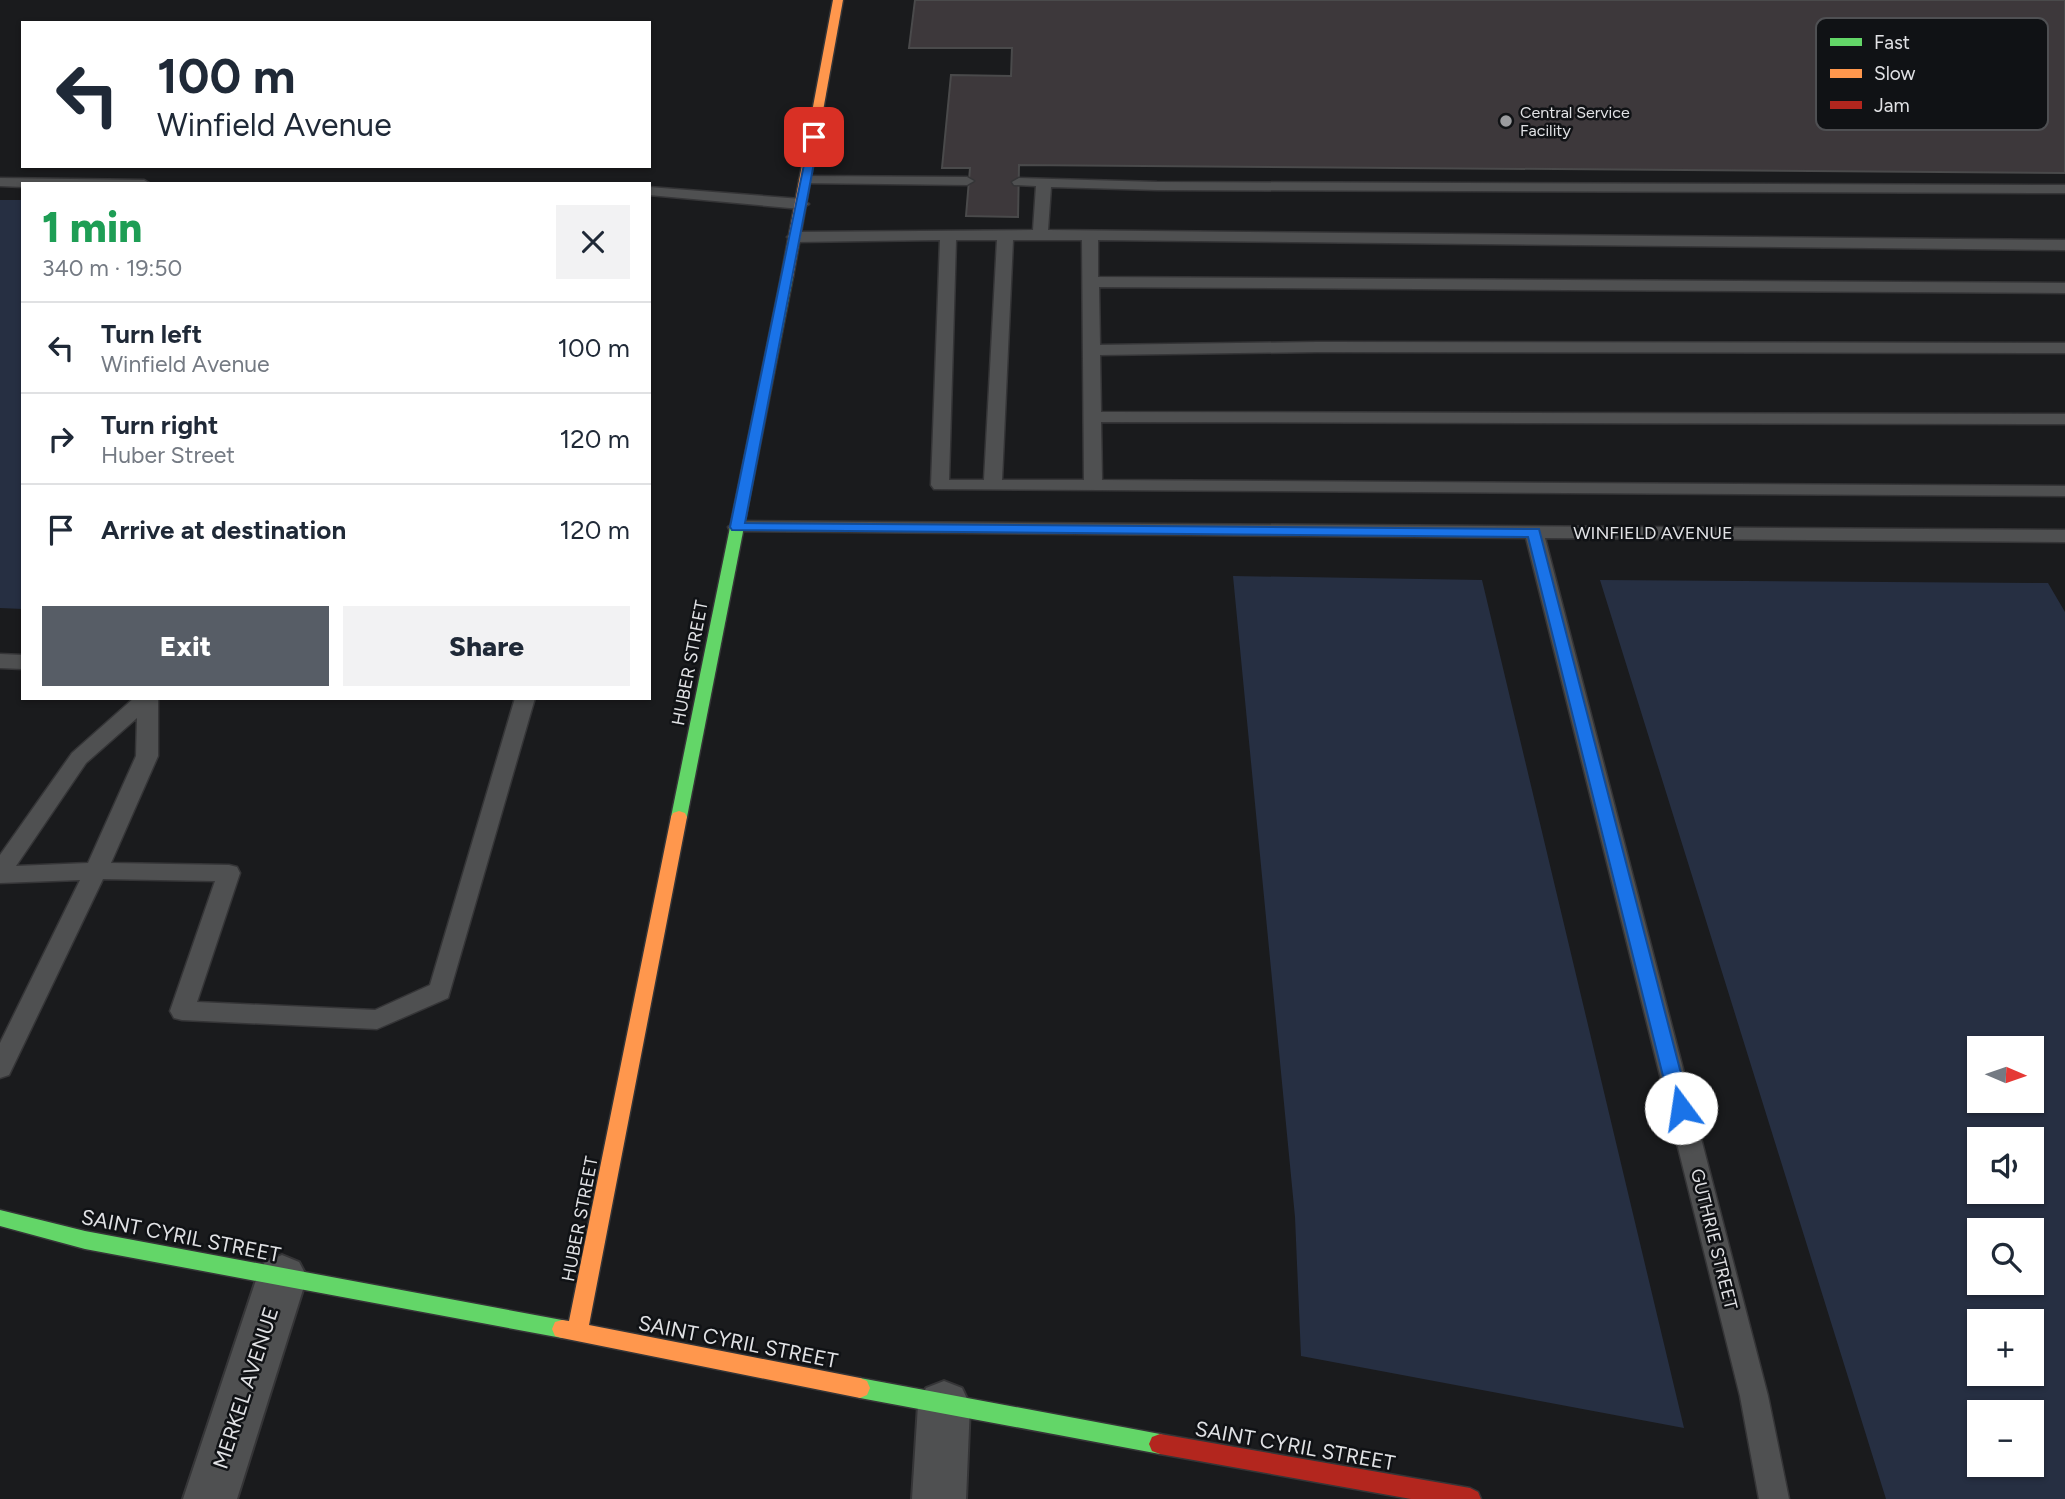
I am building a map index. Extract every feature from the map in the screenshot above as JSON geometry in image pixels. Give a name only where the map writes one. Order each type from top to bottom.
[{"type":"street","name":"HUBER STREET","points":[[577,1332],[795,237],[838,0]]},
{"type":"street","name":"SAINT CYRIL STREET","points":[[0,1218],[85,1240],[577,1332],[944,1405],[1470,1499]]},
{"type":"street","name":"MERKEL AVENUE","points":[[210,1499],[282,1276]]},
{"type":"street","points":[[940,1499],[944,1405]]},
{"type":"lane","points":[[806,180],[967,181]]},
{"type":"lane","points":[[0,183],[21,183]]},
{"type":"lane","points":[[1018,183],[1171,186],[2065,189]]},
{"type":"lane","points":[[1041,236],[1044,183]]},
{"type":"lane","points":[[651,191],[801,205]]},
{"type":"lane","points":[[948,236],[940,485],[2065,491]]},
{"type":"lane","points":[[993,485],[1005,236]]},
{"type":"lane","points":[[1090,236],[1093,485]]},
{"type":"lane","points":[[795,237],[1090,236],[2065,244]]},
{"type":"lane","points":[[1090,282],[2065,288]]},
{"type":"lane","points":[[1091,350],[1291,347],[2065,348]]},
{"type":"lane","points":[[1093,417],[2065,419]]},
{"type":"lane","name":"WINFIELD AVENUE","points":[[737,527],[2065,536]]},
{"type":"lane","name":"GUTHRIE STREET","points":[[1534,532],[1754,1396],[1774,1499]]},
{"type":"lane","points":[[0,662],[21,662]]},
{"type":"lane","points":[[0,873],[79,758],[146,700]]},
{"type":"lane","points":[[0,1068],[96,871],[147,756],[148,700]]},
{"type":"lane","points":[[0,873],[229,873],[182,1011],[377,1020],[440,991],[524,700]]},
{"type":"shaded area","points":[[0,200],[21,200],[21,609],[0,608]]},
{"type":"shaded area","points":[[1233,576],[1482,580],[1684,1428],[1301,1356],[1295,1217]]},
{"type":"shaded area","points":[[1600,580],[2048,583],[2065,612],[2065,1499],[1886,1499]]},
{"type":"building","name":"Central Service Facility","points":[[915,0],[2065,0],[2065,173],[1019,165],[1018,217],[966,216],[970,168],[942,168],[951,75],[1011,76],[1012,48],[909,48]]},
{"type":"traffic: fast","points":[[679,817],[787,277]]},
{"type":"traffic: fast","points":[[0,1218],[85,1240],[562,1329]]},
{"type":"traffic: fast","points":[[860,1388],[1160,1444]]},
{"type":"traffic: slow","points":[[787,277],[838,0]]},
{"type":"traffic: slow","points":[[577,1332],[679,817]]},
{"type":"traffic: slow","points":[[562,1329],[860,1388]]},
{"type":"traffic: jam","points":[[1160,1444],[1470,1499]]},
{"type":"place","name":"Central Service Facility","points":[[1506,121]]},
{"type":"route","points":[[814,137],[737,527],[1534,532],[1681,1108]]}]
